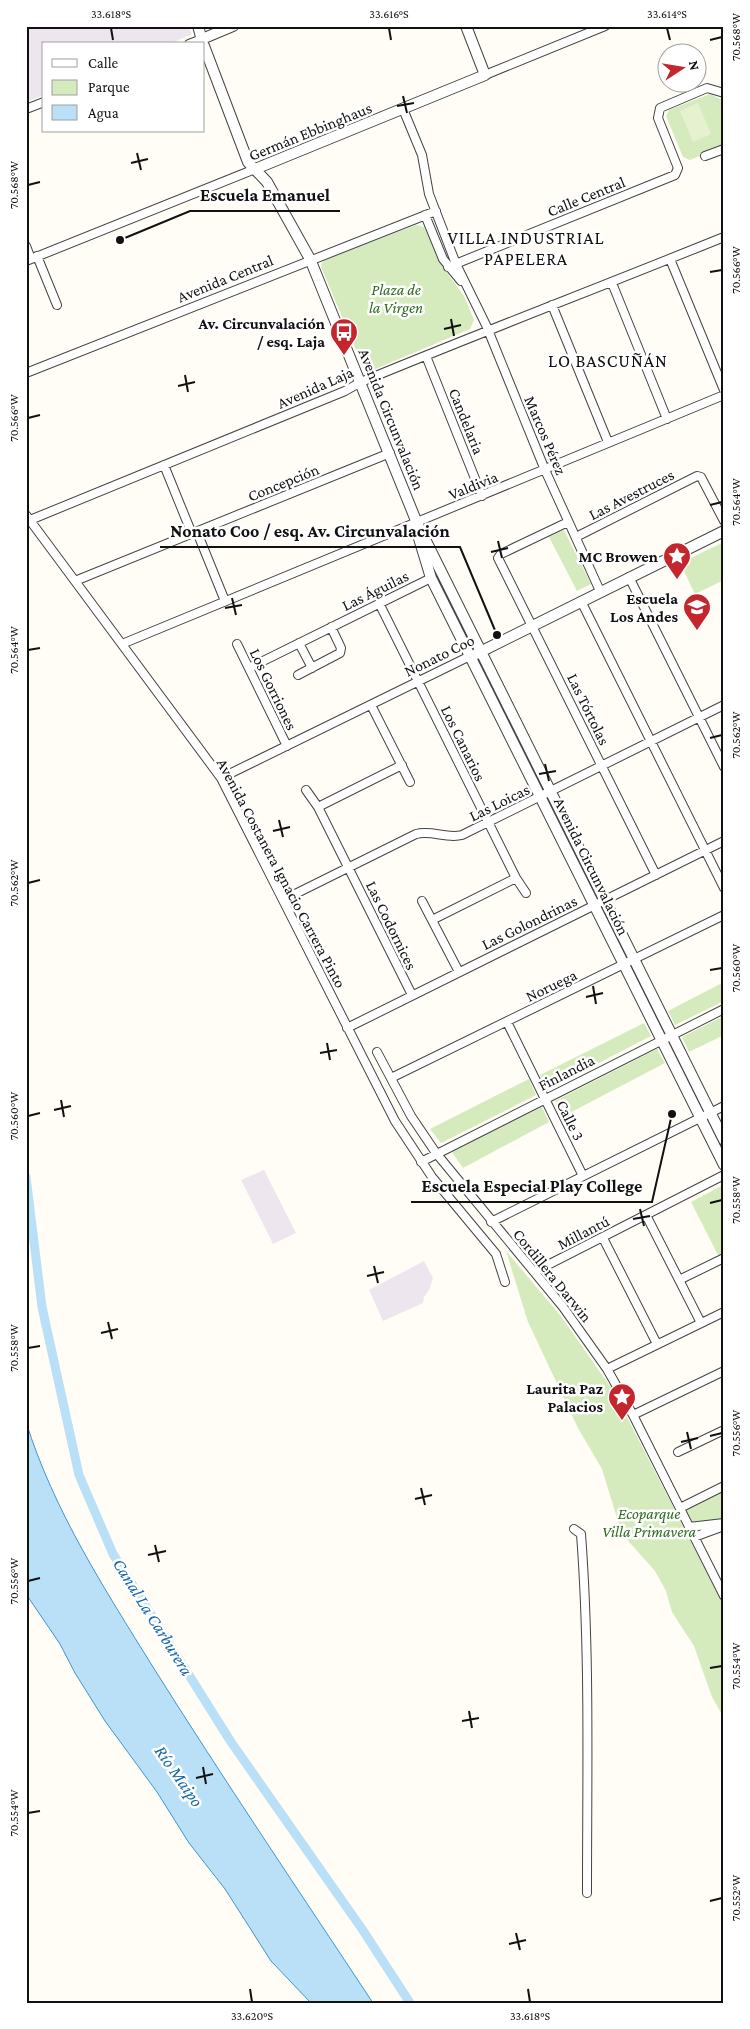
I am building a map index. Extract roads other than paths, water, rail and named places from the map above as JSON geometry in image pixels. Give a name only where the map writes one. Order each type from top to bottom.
[{"type":"street","name":"Avenida Circunvalación","points":[[198,26],[203,42]]},
{"type":"street","points":[[205,42],[233,26]]},
{"type":"street","points":[[466,26],[485,75]]},
{"type":"street","name":"Germán Ebbinghaus","points":[[32,258],[255,170],[605,26]]},
{"type":"street","name":"Avenida Circunvalación","points":[[205,48],[246,159],[264,178],[272,190],[310,259],[362,382],[416,523],[475,654],[666,1037],[700,1118],[724,1165]]},
{"type":"street","name":"Calle Central","points":[[448,267],[672,176],[677,172],[677,166],[658,118],[660,108],[707,88],[723,94]]},
{"type":"street","points":[[26,109],[42,103]]},
{"type":"street","name":"Marcos Pérez","points":[[403,109],[420,149],[427,187],[456,264],[488,329],[545,470],[600,591]]},
{"type":"street","points":[[705,156],[724,149]]},
{"type":"street","name":"Avenida Central","points":[[26,372],[436,211]]},
{"type":"street","name":"Marcos Pérez","points":[[424,215],[448,267],[467,288]]},
{"type":"street","name":"Avenida Laja","points":[[28,518],[345,391],[488,329],[612,283],[724,237]]},
{"type":"street","points":[[26,246],[57,305]]},
{"type":"street","points":[[670,259],[724,390]]},
{"type":"street","points":[[612,283],[667,419]]},
{"type":"street","points":[[552,305],[608,442]]},
{"type":"street","name":"Candelaria","points":[[426,356],[482,496]]},
{"type":"street","name":"Valdivia","points":[[122,644],[724,395]]},
{"type":"street","name":"Concepción","points":[[75,581],[390,454]]},
{"type":"street","points":[[164,465],[225,601]]},
{"type":"street","name":"Las Avestruces","points":[[576,537],[699,476],[724,521]]},
{"type":"street","name":"Avenida Costanera Ignacio Carrera Pinto","points":[[28,518],[221,778],[391,1115],[421,1162],[496,1254],[506,1282]]},
{"type":"street","name":"Las Avestruces","points":[[499,556],[568,522]]},
{"type":"street","name":"Avenida Circunvalación","points":[[416,523],[421,550],[431,578],[475,654]]},
{"type":"street","name":"Nonato Coo","points":[[221,778],[724,531]]},
{"type":"street","name":"Las Tórtolas","points":[[499,556],[656,875]]},
{"type":"street","points":[[630,577],[724,767]]},
{"type":"street","name":"Las Águilas","points":[[249,668],[431,578]]},
{"type":"street","points":[[581,601],[724,888]]},
{"type":"street","name":"Los Canarios","points":[[379,603],[516,878],[526,894]]},
{"type":"street","name":"Las Águilas","points":[[298,675],[341,652],[331,627]]},
{"type":"street","points":[[299,643],[312,668]]},
{"type":"street","name":"Los Gorriones","points":[[237,644],[287,746]]},
{"type":"street","points":[[371,705],[410,782]]},
{"type":"street","name":"Las Loicas","points":[[282,900],[416,834],[427,832],[459,836],[724,705]]},
{"type":"street","points":[[318,807],[402,765]]},
{"type":"street","points":[[306,790],[318,807],[348,867]]},
{"type":"street","name":"Las Golondrinas","points":[[347,1028],[724,841]]},
{"type":"street","name":"Las Codornices","points":[[348,867],[412,995]]},
{"type":"street","points":[[432,920],[516,878]]},
{"type":"street","points":[[422,901],[459,972]]},
{"type":"street","name":"Noruega","points":[[391,1078],[724,915]]},
{"type":"street","name":"Finlandia","points":[[421,1162],[666,1037],[724,1010]]},
{"type":"street","name":"Calle 3","points":[[507,1022],[583,1176]]},
{"type":"street","name":"Avenida Circunvalación","points":[[666,1037],[724,1140]]},
{"type":"street","name":"Cordillera Darwin","points":[[377,1052],[411,1116],[436,1153],[577,1326],[607,1369],[633,1415],[724,1596]]},
{"type":"street","points":[[491,1222],[724,1106]]},
{"type":"street","name":"Millantú","points":[[534,1272],[724,1175]]},
{"type":"street","points":[[646,1215],[701,1323]]},
{"type":"street","points":[[603,1238],[656,1344]]},
{"type":"street","points":[[679,1280],[724,1258]]},
{"type":"street","points":[[607,1369],[724,1312]]},
{"type":"street","points":[[633,1415],[724,1370]]},
{"type":"street","points":[[678,1452],[724,1430]]},
{"type":"street","points":[[680,1508],[724,1486]]},
{"type":"street","points":[[689,1527],[724,1524]]},
{"type":"street","points":[[694,1537],[724,1524]]},
{"type":"street","points":[[574,1529],[581,1534],[586,1614],[588,1700],[587,1893]]},
{"type":"water","name":"Río Maipo","points":[[26,1422],[37,1455],[51,1487],[99,1578],[207,1751],[373,2003],[311,2003],[271,1961],[225,1889],[189,1843],[157,1792],[105,1721],[75,1673],[60,1644],[26,1594]]},
{"type":"waterway","name":"Canal La Carburera","points":[[26,1177],[42,1307],[79,1475],[113,1554],[231,1742],[362,1929],[410,2003]]},
{"type":"place","name":"Escuela Emanuel","points":[[120,240]]},
{"type":"place","name":"Av. Circunvalación / esq. Laja","points":[[344,356]]},
{"type":"place","name":"MC Browen","points":[[677,580]]},
{"type":"place","name":"Escuela Los Andes","points":[[697,631]]},
{"type":"place","name":"Nonato Coo / esq. Av. Circunvalación","points":[[497,635]]},
{"type":"place","name":"Escuela Especial Play College","points":[[672,1114]]},
{"type":"place","name":"Laurita Paz Palacios","points":[[622,1421]]},
{"type":"district","name":"VILLA INDUSTRIAL PAPELERA","points":[[526,248]]},
{"type":"district","name":"LO BASCUÑÁN","points":[[608,361]]},
{"type":"park label","name":"Plaza de la Virgen","points":[[396,298]]},
{"type":"park label","name":"Ecoparque Villa Primavera","points":[[649,1522]]}]
